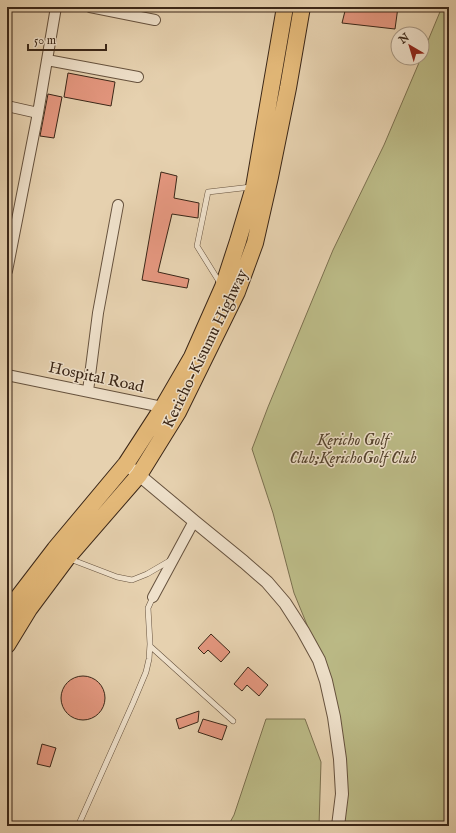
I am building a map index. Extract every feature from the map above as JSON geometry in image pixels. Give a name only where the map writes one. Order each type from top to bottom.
[{"type":"highway","name":"Kericho-Kisumu Highway","points":[[7,615],[19,596],[55,549],[171,409],[223,287],[254,187],[285,7]]},
{"type":"highway","name":"Kericho-Kisumu Highway","points":[[7,645],[29,609],[67,558],[139,475],[171,409],[237,292],[255,243],[272,170],[302,7]]},
{"type":"street","points":[[7,271],[38,113],[56,7]]},
{"type":"street","points":[[90,7],[155,20]]},
{"type":"street","points":[[47,60],[138,77]]},
{"type":"street","points":[[7,106],[38,113]]},
{"type":"street","points":[[88,391],[98,313],[118,205]]},
{"type":"street","name":"Hospital Road","points":[[7,375],[171,409]]},
{"type":"street","points":[[126,464],[267,582],[285,604],[299,625],[319,660],[326,681],[334,717],[340,759],[342,794],[338,826]]},
{"type":"street","points":[[153,597],[194,521]]},
{"type":"lane","points":[[223,287],[197,246],[208,192],[254,187]]},
{"type":"lane","points":[[67,558],[117,577],[132,580],[147,574],[174,558]]},
{"type":"lane","points":[[78,826],[146,672],[150,646],[148,608],[153,597]]},
{"type":"lane","points":[[150,646],[233,721]]},
{"type":"green space","name":"Kericho Golf Club;KerichoGolf Club","points":[[442,7],[449,7],[449,826],[340,826],[345,794],[321,659],[294,593],[273,513],[252,449],[333,250],[384,145],[418,66],[430,66],[430,36]]},
{"type":"green space","points":[[266,719],[305,719],[321,762],[319,826],[228,826],[234,815]]},
{"type":"building","points":[[346,7],[398,7],[395,26],[390,26],[390,28],[342,23]]},
{"type":"building","points":[[68,73],[115,82],[111,106],[64,97]]},
{"type":"building","points":[[48,94],[62,97],[54,138],[40,136]]},
{"type":"building","points":[[161,172],[177,176],[174,198],[199,203],[198,218],[172,214],[158,272],[189,279],[187,288],[142,280]]},
{"type":"building","points":[[211,634],[230,652],[221,662],[208,650],[204,654],[198,648]]},
{"type":"building","points":[[248,667],[268,685],[259,696],[247,685],[242,691],[234,684]]},
{"type":"building","points":[[83,676],[95,680],[101,686],[105,698],[101,710],[95,716],[83,720],[71,716],[65,710],[61,698],[65,686],[71,680]]},
{"type":"building","points":[[199,711],[198,722],[179,729],[176,719]]},
{"type":"building","points":[[203,719],[227,726],[222,740],[198,732]]},
{"type":"building","points":[[42,744],[56,748],[50,767],[37,764]]}]
